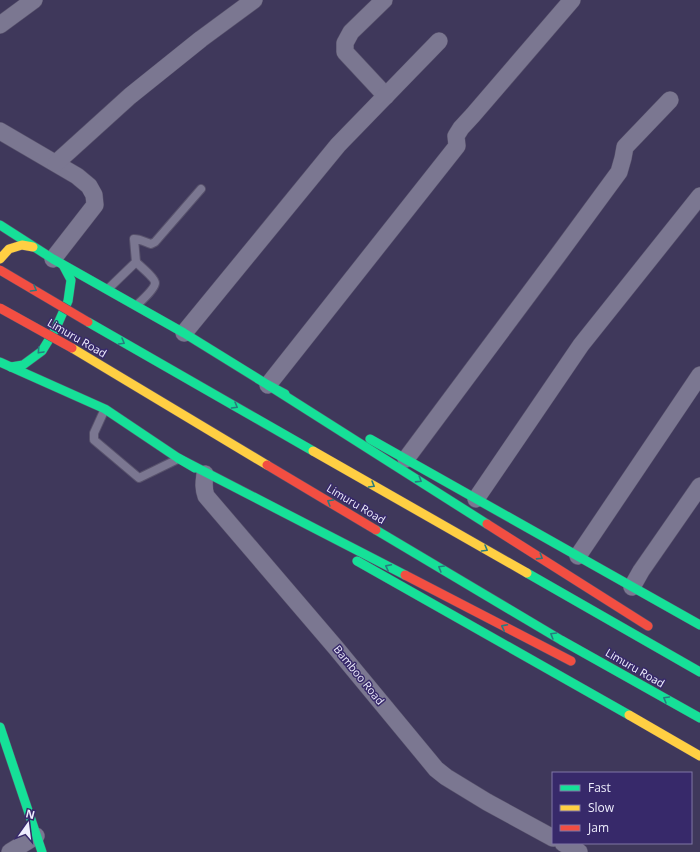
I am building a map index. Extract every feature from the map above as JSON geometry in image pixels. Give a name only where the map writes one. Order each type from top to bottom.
[{"type":"main road","points":[[0,225],[58,262],[184,333],[268,384],[653,629]]},
{"type":"main road","points":[[0,259],[9,249],[22,245],[33,247]]},
{"type":"main road","points":[[2,364],[23,365],[42,351],[56,328],[68,301],[70,280],[58,262]]},
{"type":"main road","name":"Limuru Road","points":[[0,270],[88,322],[700,672]]},
{"type":"main road","name":"Limuru Road","points":[[0,308],[72,348],[561,640],[700,718]]},
{"type":"main road","points":[[2,364],[105,409],[178,458],[205,474],[700,756]]},
{"type":"main road","points":[[268,384],[406,459],[700,625]]},
{"type":"main road","points":[[178,458],[580,666]]},
{"type":"main road","points":[[0,727],[6,765],[42,852]]},
{"type":"street","points":[[0,25],[34,0]]},
{"type":"street","points":[[56,163],[130,96],[201,39],[254,0]]},
{"type":"street","points":[[384,0],[352,32],[345,43],[345,52],[386,96]]},
{"type":"street","points":[[268,384],[457,146],[456,136],[461,128],[572,0]]},
{"type":"street","points":[[184,333],[338,145],[439,41]]},
{"type":"street","points":[[406,459],[619,172],[625,147],[670,100]]},
{"type":"street","points":[[0,131],[77,176],[89,186],[94,195],[95,205],[58,262]]},
{"type":"street","points":[[476,499],[580,346],[700,196]]},
{"type":"street","points":[[578,556],[700,375]]},
{"type":"street","name":"Bamboo Road","points":[[205,474],[204,491],[206,496],[336,648],[436,769],[446,777],[487,802],[552,837]]},
{"type":"street","points":[[632,587],[641,571],[700,486]]},
{"type":"street","points":[[10,852],[36,836]]},
{"type":"street","points":[[565,844],[578,852]]},
{"type":"lane","points":[[136,306],[155,284],[154,279],[136,262],[134,239],[140,239],[151,244],[155,242],[201,189]]},
{"type":"lane","points":[[107,290],[136,262]]},
{"type":"lane","points":[[105,409],[94,433],[94,440],[139,478],[178,458]]},
{"type":"traffic: fast","points":[[0,225],[53,259],[184,333],[285,394]]},
{"type":"traffic: fast","points":[[11,367],[23,365],[42,351],[56,328],[68,301],[71,280],[63,265]]},
{"type":"traffic: fast","points":[[88,322],[313,451]]},
{"type":"traffic: fast","points":[[0,362],[105,409],[195,468]]},
{"type":"traffic: fast","points":[[268,385],[487,524]]},
{"type":"traffic: fast","points":[[370,439],[700,625]]},
{"type":"traffic: fast","points":[[178,458],[405,575]]},
{"type":"traffic: fast","points":[[376,530],[561,640],[700,718]]},
{"type":"traffic: fast","points":[[357,561],[629,715]]},
{"type":"traffic: fast","points":[[527,573],[700,672]]},
{"type":"traffic: fast","points":[[0,727],[42,852]]},
{"type":"traffic: slow","points":[[0,259],[9,249],[22,245],[33,247]]},
{"type":"traffic: slow","points":[[72,348],[267,465]]},
{"type":"traffic: slow","points":[[313,451],[527,573]]},
{"type":"traffic: slow","points":[[629,715],[700,756]]},
{"type":"traffic: jam","points":[[0,270],[88,322]]},
{"type":"traffic: jam","points":[[0,308],[72,348]]},
{"type":"traffic: jam","points":[[267,465],[376,530]]},
{"type":"traffic: jam","points":[[487,524],[648,626]]},
{"type":"traffic: jam","points":[[405,575],[571,661]]}]
